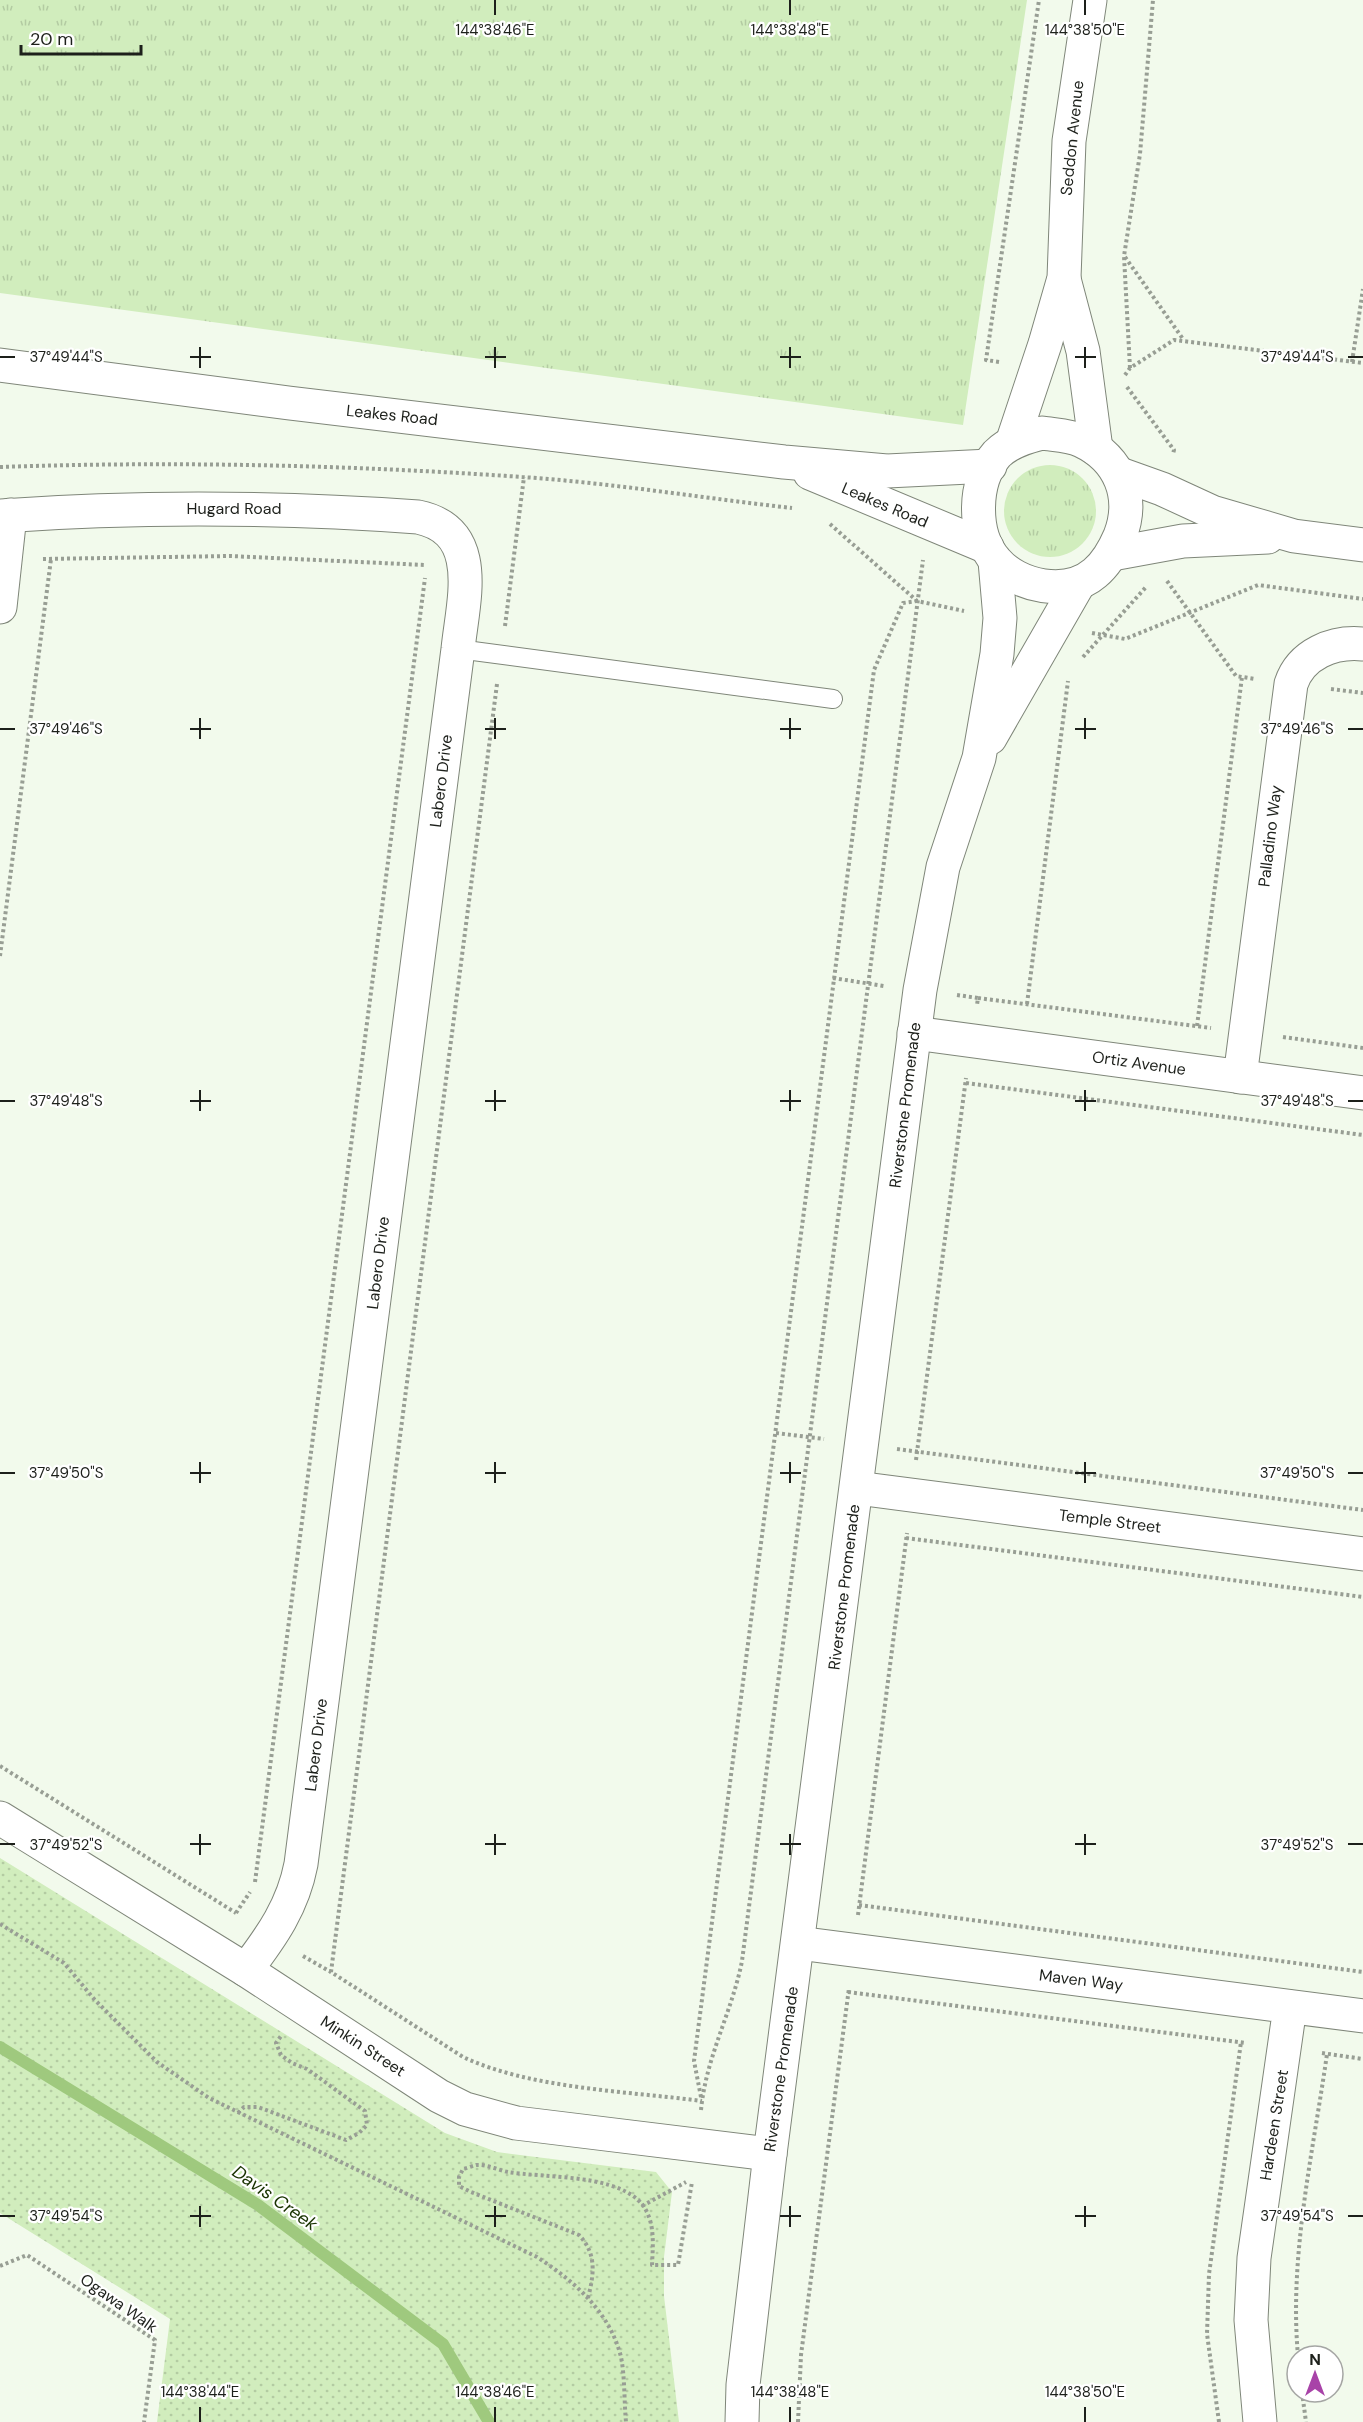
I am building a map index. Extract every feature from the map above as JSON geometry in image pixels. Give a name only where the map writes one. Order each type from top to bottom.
[{"type":"street","name":"Seddon Avenue","points":[[1001,454],[1045,345],[1064,278],[1069,141],[1090,0]]},
{"type":"street","name":"Seddon Avenue","points":[[1064,278],[1083,351],[1096,449]]},
{"type":"street","name":"Leakes Road","points":[[0,365],[289,403],[784,462],[886,471],[1001,454]]},
{"type":"street","points":[[1042,434],[1081,440],[1109,459],[1120,474],[1126,506],[1122,529],[1112,554],[1095,573],[1079,583],[1055,586],[1032,584],[1013,576],[991,554],[978,512],[982,488],[1001,454],[1042,434]]},
{"type":"street","name":"Leakes Road","points":[[784,462],[991,554]]},
{"type":"street","points":[[1120,474],[1212,512],[1294,536],[1363,545]]},
{"type":"street","name":"Hugard Road","points":[[5,515],[203,508],[306,509],[434,520],[445,528],[462,557]]},
{"type":"street","points":[[0,607],[6,561],[5,515]]},
{"type":"street","points":[[1112,554],[1161,558],[1183,541],[1294,536]]},
{"type":"street","name":"Riverstone Promenade","points":[[742,2422],[743,2385],[770,2154],[920,990],[943,867],[979,758],[997,654],[1000,618],[991,554]]},
{"type":"street","name":"Labero Drive","points":[[246,1970],[272,1936],[290,1904],[301,1864],[458,649],[462,557]]},
{"type":"street","name":"Riverstone Promenade","points":[[979,758],[1079,583]]},
{"type":"street","name":"Palladino Way","points":[[1240,1077],[1291,684],[1305,661],[1322,650],[1350,643],[1363,644]]},
{"type":"street","name":"Ortiz Avenue","points":[[914,1033],[1363,1093]]},
{"type":"street","name":"Temple Street","points":[[857,1488],[1363,1554]]},
{"type":"street","name":"Minkin Street","points":[[0,1818],[246,1970],[439,2096],[465,2109],[516,2123],[770,2154]]},
{"type":"street","name":"Maven Way","points":[[798,1943],[1363,2016]]},
{"type":"street","name":"Hardeen Street","points":[[1260,2422],[1251,2320],[1254,2268],[1290,2007]]},
{"type":"lane","points":[[458,649],[833,699]]},
{"type":"path","points":[[1130,368],[1124,256],[1142,133],[1153,0]]},
{"type":"path","points":[[1124,256],[1183,340]]},
{"type":"path","points":[[1352,362],[1363,290]]},
{"type":"path","points":[[1122,380],[1174,450],[1168,492]]},
{"type":"path","points":[[0,467],[217,464],[524,477],[803,509]]},
{"type":"path","points":[[238,2113],[244,2107],[258,2107],[346,2139],[359,2133],[367,2125],[365,2111],[307,2069],[292,2063],[281,2055],[276,2043],[329,1971],[524,477]]},
{"type":"path","points":[[823,518],[917,602]]},
{"type":"path","points":[[6,561],[230,556],[426,565],[462,557],[511,578]]},
{"type":"path","points":[[1076,665],[1161,558],[1191,613],[1236,676],[1291,684]]},
{"type":"path","points":[[0,956],[51,559]]},
{"type":"path","points":[[236,1913],[254,1884],[426,565]]},
{"type":"path","points":[[1055,627],[1125,639],[1258,585],[1363,599]]},
{"type":"path","points":[[702,2101],[711,2057],[733,2003],[742,1961],[917,602]]},
{"type":"path","points":[[702,2101],[694,2061],[874,670],[903,603],[917,602],[1000,618]]},
{"type":"path","points":[[1027,1004],[1069,673]]},
{"type":"path","points":[[1197,1026],[1242,677]]},
{"type":"path","points":[[833,978],[1363,1048]]},
{"type":"path","points":[[798,2422],[801,2355],[978,998]]},
{"type":"path","points":[[966,1083],[1363,1135]]},
{"type":"path","points":[[776,1433],[1363,1510]]},
{"type":"path","points":[[906,1539],[1363,1597]]},
{"type":"path","points":[[0,1766],[485,2067],[537,2080],[702,2101]]},
{"type":"path","points":[[860,1905],[1363,1972]]},
{"type":"path","points":[[0,1924],[64,1963],[94,1999],[157,2062],[209,2098],[537,2257],[565,2275],[588,2298],[610,2326],[621,2358],[626,2422]]},
{"type":"path","points":[[848,1992],[1363,2059]]},
{"type":"path","points":[[1297,2344],[1295,2312],[1298,2255],[1327,2054]]},
{"type":"path","points":[[588,2298],[594,2264],[589,2247],[579,2235],[459,2186],[459,2177],[463,2169],[477,2165],[507,2172],[597,2182],[622,2190],[638,2200],[653,2230],[652,2265],[678,2265],[692,2178],[642,2206]]},
{"type":"path","name":"Ogawa Walk","points":[[0,2266],[27,2255],[155,2340],[144,2422]]},
{"type":"path","points":[[1304,2404],[1306,2422]]},
{"type":"green space","points":[[0,0],[1027,0],[963,425],[0,293]]},
{"type":"green space","points":[[1050,465],[1068,468],[1083,478],[1093,493],[1096,511],[1093,529],[1083,544],[1068,554],[1050,557],[1032,554],[1017,544],[1007,529],[1004,511],[1007,493],[1017,478],[1032,468]]},
{"type":"green space","points":[[0,1858],[445,2133],[497,2152],[656,2172],[672,2192],[664,2257],[664,2296],[679,2422],[157,2422],[170,2319],[0,2213]]},
{"type":"waterway","name":"Davis Creek","points":[[0,2047],[258,2205],[443,2344],[489,2422]]}]
